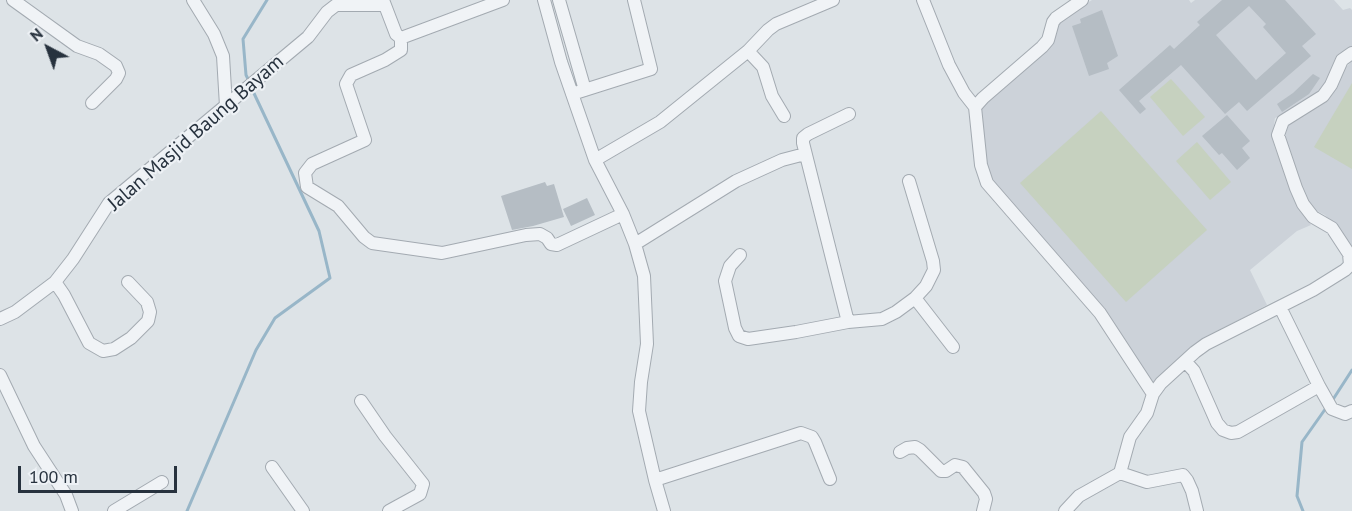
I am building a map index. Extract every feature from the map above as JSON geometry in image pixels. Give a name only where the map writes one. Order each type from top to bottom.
[{"type":"street","points":[[13,0],[77,46],[99,54],[116,66],[119,72],[116,79],[92,103]]},
{"type":"street","points":[[194,0],[214,34],[223,56],[231,101]]},
{"type":"street","points":[[401,38],[503,0]]},
{"type":"street","points":[[544,0],[561,62],[595,160],[623,214],[644,276],[647,344],[639,411],[654,480],[664,511]]},
{"type":"street","points":[[559,0],[585,90]]},
{"type":"street","points":[[572,94],[651,69],[633,0]]},
{"type":"street","points":[[595,160],[660,122],[748,51],[776,24],[833,0]]},
{"type":"street","points":[[923,0],[949,65],[964,93],[975,107],[981,165],[987,183],[1100,313],[1152,394]]},
{"type":"street","points":[[975,107],[1042,47],[1048,40],[1056,18],[1082,0]]},
{"type":"street","points":[[383,3],[396,34],[401,38]]},
{"type":"street","name":"Jalan Masjid Baung Bayam","points":[[0,319],[15,312],[55,282],[73,259],[108,203],[308,37],[327,12],[336,5],[383,3]]},
{"type":"street","points":[[401,38],[401,50],[351,75],[346,84],[365,141],[312,164],[305,173],[307,187],[338,206],[364,237],[372,243],[442,253],[540,234],[551,244],[557,245],[623,214]]},
{"type":"street","points":[[748,51],[763,67],[772,96],[784,116]]},
{"type":"street","points":[[1065,511],[1078,496],[1120,473],[1130,437],[1147,413],[1152,394],[1185,361],[1206,344],[1313,290],[1345,270],[1350,264],[1349,254],[1332,228],[1313,217],[1303,204],[1278,135],[1283,121],[1323,96],[1331,85],[1342,60],[1352,53]]},
{"type":"street","points":[[848,322],[805,154],[803,138],[849,114]]},
{"type":"street","points":[[635,244],[736,181],[782,160],[805,154]]},
{"type":"street","points":[[740,255],[730,266],[725,280],[735,328],[739,336],[748,339],[848,322],[882,319],[915,298],[926,286],[934,270],[909,181]]},
{"type":"street","points":[[55,282],[89,343],[103,351],[114,349],[131,338],[147,321],[150,312],[147,302],[128,282]]},
{"type":"street","points":[[915,298],[952,347]]},
{"type":"street","points":[[1280,307],[1332,409],[1345,414],[1352,411]]},
{"type":"street","points":[[1185,361],[1194,371],[1217,423],[1223,430],[1231,433],[1238,432],[1322,392]]},
{"type":"street","points":[[0,375],[5,398],[66,495],[72,511]]},
{"type":"street","points":[[361,401],[423,484],[420,494],[389,511]]},
{"type":"street","points":[[654,480],[801,433],[812,437],[830,479]]},
{"type":"street","points":[[900,452],[915,447],[941,471],[946,471],[955,465],[963,467],[984,493],[986,499],[982,511]]},
{"type":"street","points":[[272,467],[303,511]]},
{"type":"street","points":[[1120,473],[1147,482],[1183,475],[1192,491],[1197,511]]},
{"type":"street","points":[[114,511],[162,482]]},
{"type":"shaded area","points":[[1092,0],[1189,0],[1191,3],[1195,0],[1334,0],[1343,10],[1350,8],[1352,10],[1352,48],[1340,53],[1326,84],[1315,96],[1291,112],[1275,118],[1272,138],[1275,148],[1299,208],[1311,225],[1297,231],[1250,270],[1267,305],[1201,340],[1152,384],[987,174],[979,108],[1064,18]]},
{"type":"shaded area","points":[[1352,61],[1352,253],[1341,234],[1325,215],[1313,209],[1307,200],[1284,139],[1289,124],[1326,102],[1332,95],[1345,68]]},
{"type":"green space","points":[[1171,79],[1205,117],[1183,136],[1150,97]]},
{"type":"green space","points":[[1352,83],[1352,169],[1314,147]]},
{"type":"green space","points":[[1101,111],[1207,230],[1126,302],[1020,183]]},
{"type":"green space","points":[[1197,142],[1231,182],[1210,200],[1176,161]]},
{"type":"building","points":[[1222,0],[1285,0],[1316,34],[1302,46],[1311,56],[1247,111],[1239,102],[1225,114],[1181,65],[1139,101],[1146,109],[1140,114],[1119,90],[1170,45],[1174,49],[1200,25],[1197,22]],"holes":[[[1249,6],[1266,24],[1263,27],[1286,53],[1256,80],[1216,35]]]},
{"type":"building","points":[[1102,10],[1118,56],[1107,63],[1109,69],[1089,76],[1072,26],[1081,23],[1080,19]]},
{"type":"building","points":[[1313,74],[1320,78],[1309,94],[1282,112],[1277,104]]},
{"type":"building","points":[[1227,115],[1250,141],[1242,148],[1250,158],[1237,170],[1202,136]]},
{"type":"building","points":[[545,182],[547,186],[554,184],[564,217],[512,230],[501,196]]},
{"type":"building","points":[[587,198],[595,215],[571,226],[563,209]]},
{"type":"waterway","points":[[249,81],[246,75],[243,39],[267,0]]},
{"type":"waterway","points":[[187,511],[256,350],[275,318],[330,278],[319,231],[251,87]]},
{"type":"waterway","points":[[1332,401],[1352,370]]},
{"type":"waterway","points":[[1303,511],[1297,496],[1302,442],[1326,408]]}]
